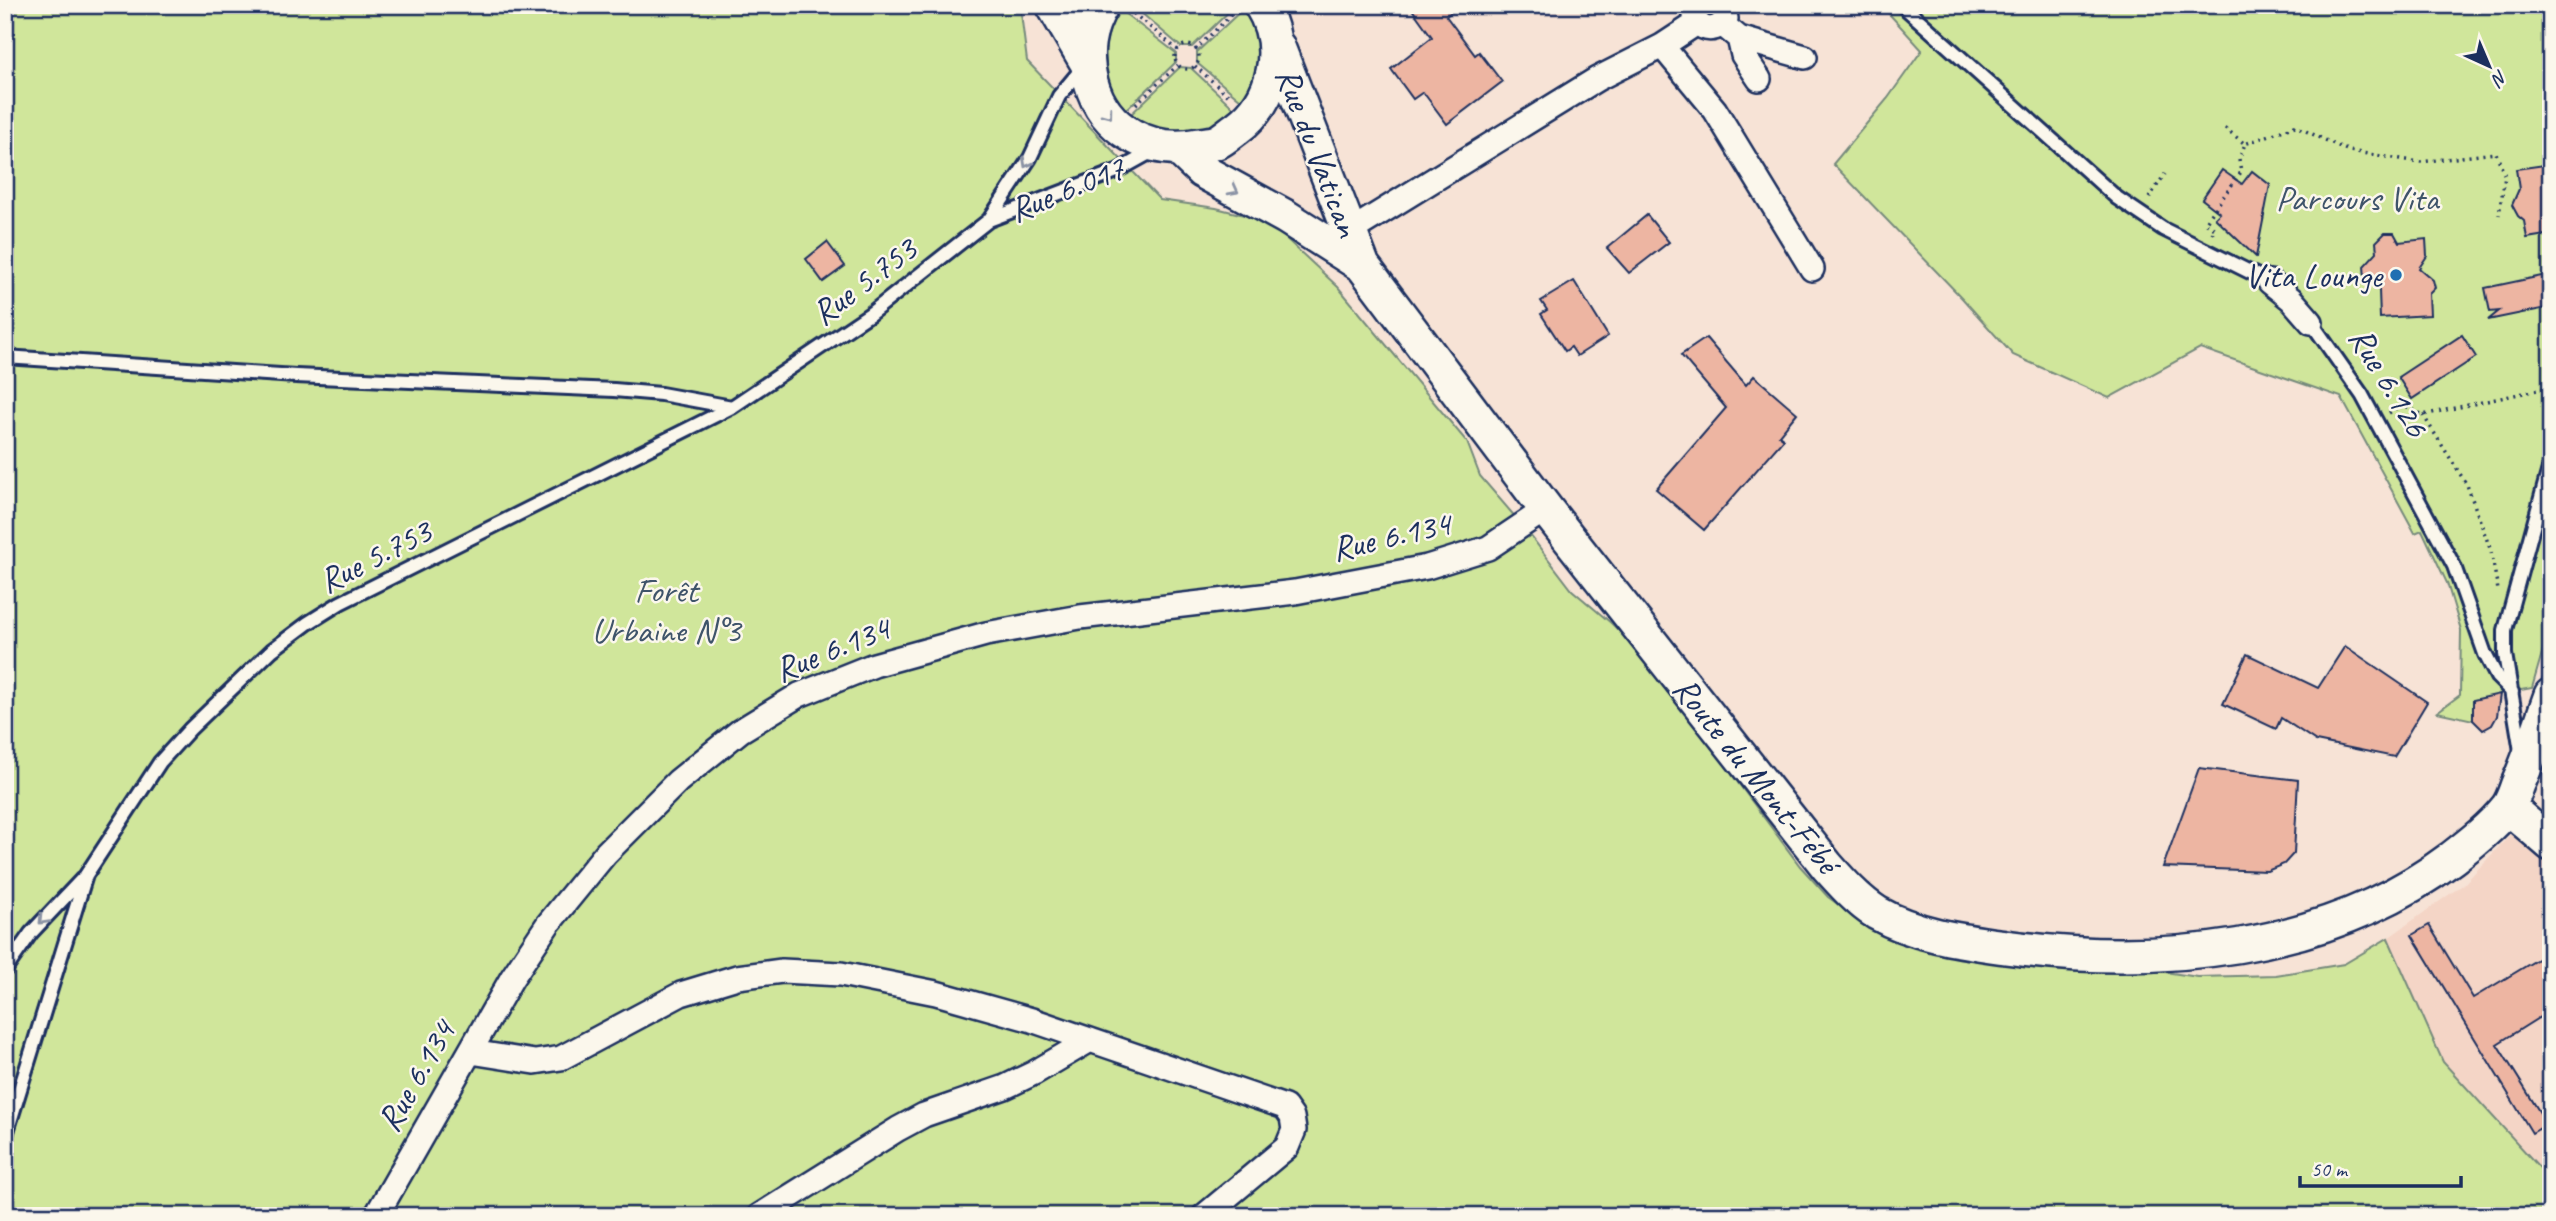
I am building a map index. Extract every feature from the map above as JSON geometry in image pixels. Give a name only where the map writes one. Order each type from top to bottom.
[{"type":"street","points":[[1053,5],[1087,63]]},
{"type":"street","name":"Rue 6.017","points":[[1102,5],[1094,19],[1087,48],[1087,63],[1095,96],[1115,123],[1136,138],[1169,148],[1219,141],[1252,117],[1267,93],[1275,66],[1274,37],[1261,5]]},
{"type":"street","points":[[1349,232],[1597,79],[1662,46],[1697,14],[1710,30],[1729,23],[1805,57]]},
{"type":"street","points":[[1729,23],[1743,55],[1759,79]]},
{"type":"street","name":"Rue du Vatican","points":[[1274,37],[1363,266]]},
{"type":"street","points":[[1662,46],[1715,110],[1812,268]]},
{"type":"street","name":"Route du Mont-Fébé","points":[[1169,148],[1202,171],[1286,217],[1363,266],[1546,509],[1827,866],[1845,887],[1877,913],[1903,925],[1937,935],[2037,951],[2129,954],[2210,951],[2273,939],[2342,918],[2413,885],[2465,848],[2508,807]]},
{"type":"street","name":"Rue 6.126","points":[[2270,282],[2291,299],[2311,322]]},
{"type":"street","name":"Rue 6.134","points":[[376,1216],[512,978],[548,924],[606,853],[678,780],[740,731],[799,695],[874,665],[986,634],[1080,617],[1295,592],[1427,567],[1488,548],[1546,509]]},
{"type":"street","points":[[2551,695],[2508,807],[2551,844]]},
{"type":"street","points":[[471,1052],[535,1062],[561,1058],[681,994],[737,977],[782,971],[841,974],[936,993],[1032,1020],[1284,1107],[1292,1117],[1294,1130],[1287,1147],[1204,1216]]},
{"type":"street","points":[[759,1216],[924,1115],[1024,1078],[1090,1040]]},
{"type":"lane","name":"Rue 6.126","points":[[1902,5],[2108,190],[2163,229],[2270,282]]},
{"type":"lane","name":"Rue 6.017","points":[[989,220],[1030,158],[1059,96],[1087,63]]},
{"type":"lane","name":"Rue 6.017","points":[[989,220],[1169,148]]},
{"type":"lane","name":"Rue 5.753","points":[[6,1129],[86,875],[160,762],[190,729],[272,650],[340,603],[732,407],[870,314],[989,220]]},
{"type":"lane","name":"Rue 6.126","points":[[2311,322],[2362,395],[2454,566],[2497,677],[2512,692]]},
{"type":"lane","points":[[5,358],[412,382],[614,390],[661,394],[732,407]]},
{"type":"lane","points":[[2523,773],[2505,654],[2505,630],[2551,461]]},
{"type":"lane","points":[[5,970],[31,933],[86,875]]},
{"type":"path","points":[[1124,5],[1178,50]]},
{"type":"path","points":[[1195,50],[1241,5]]},
{"type":"path","points":[[1187,46],[1195,50],[1198,58],[1195,66],[1187,69],[1178,65],[1175,57],[1178,50],[1187,46]]},
{"type":"path","points":[[1115,123],[1178,65]]},
{"type":"path","points":[[1195,66],[1252,117]]},
{"type":"path","points":[[2202,248],[2215,229],[2205,223],[2241,172],[2239,159],[2245,144],[2295,126],[2349,151],[2420,162],[2496,153],[2505,176],[2499,215]]},
{"type":"path","points":[[2225,128],[2245,144]]},
{"type":"path","points":[[2139,213],[2165,174]]},
{"type":"path","points":[[2423,415],[2551,387]]},
{"type":"path","points":[[2402,404],[2423,415],[2467,485],[2491,551],[2498,590]]},
{"type":"shaded area","points":[[2512,833],[2551,866],[2551,1180],[2443,1062],[2388,938],[2464,884]]},
{"type":"green space","name":"Forêt Urbaine N°3","points":[[5,5],[1020,5],[1027,61],[1160,200],[1216,208],[1248,216],[1279,232],[1338,287],[1467,442],[1480,476],[1572,590],[1654,665],[1705,729],[1733,776],[1800,866],[1828,897],[1861,921],[2121,971],[2165,972],[2198,977],[2276,975],[2344,964],[2388,938],[2443,1062],[2551,1180],[2551,1216],[5,1216]]},
{"type":"green space","points":[[1132,5],[1236,5],[1192,47],[1181,47]]},
{"type":"green space","name":"Parcours Vita","points":[[1881,5],[2551,5],[2551,622],[2532,688],[2500,694],[2473,720],[2437,712],[2460,695],[2461,630],[2447,583],[2422,530],[2415,533],[2341,397],[2200,348],[2109,398],[2013,355],[1833,164],[1888,98],[1922,50]]},
{"type":"green space","points":[[1245,7],[1263,58],[1247,105],[1197,63],[1197,52]]},
{"type":"green space","points":[[1119,9],[1176,53],[1176,62],[1125,111],[1109,87],[1104,61],[1108,35]]},
{"type":"green space","points":[[1180,67],[1191,68],[1239,113],[1207,133],[1157,133],[1129,116]]},
{"type":"building","points":[[1409,5],[1461,5],[1446,16],[1475,55],[1479,52],[1502,82],[1447,124],[1423,92],[1413,99],[1391,69],[1432,37]]},
{"type":"building","points":[[2551,164],[2551,234],[2527,238],[2524,221],[2512,205],[2519,189],[2516,169]]},
{"type":"building","points":[[2222,170],[2242,184],[2252,171],[2270,185],[2256,257],[2215,218],[2220,213],[2202,199]]},
{"type":"building","points":[[1647,215],[1669,242],[1629,273],[1607,248]]},
{"type":"building","name":"Vita Lounge","points":[[2385,233],[2394,233],[2399,242],[2426,239],[2427,256],[2419,268],[2433,280],[2435,288],[2429,294],[2430,315],[2380,318],[2379,290],[2365,278],[2364,266],[2377,252],[2376,242]]},
{"type":"building","points":[[827,242],[845,266],[823,282],[806,259]]},
{"type":"building","points":[[2551,274],[2551,307],[2488,320],[2499,311],[2490,312],[2485,288]]},
{"type":"building","points":[[1574,281],[1608,336],[1577,356],[1571,347],[1565,351],[1541,314],[1547,310],[1541,301]]},
{"type":"building","points":[[2462,335],[2476,357],[2412,399],[2398,377]]},
{"type":"building","points":[[1706,338],[1746,385],[1754,376],[1797,413],[1779,435],[1784,439],[1704,530],[1656,489],[1726,408],[1681,355]]},
{"type":"building","points":[[2345,646],[2427,702],[2394,757],[2316,741],[2281,718],[2276,729],[2223,704],[2247,654],[2318,688]]},
{"type":"building","points":[[2500,694],[2497,716],[2492,725],[2483,730],[2473,720],[2473,700]]},
{"type":"building","points":[[2199,768],[2298,780],[2294,853],[2284,864],[2267,871],[2163,867]]},
{"type":"building","points":[[2429,925],[2473,998],[2551,951],[2551,1010],[2497,1044],[2547,1124],[2532,1133],[2412,935]]},
{"type":"place","name":"Vita Lounge","points":[[2396,275]]}]
